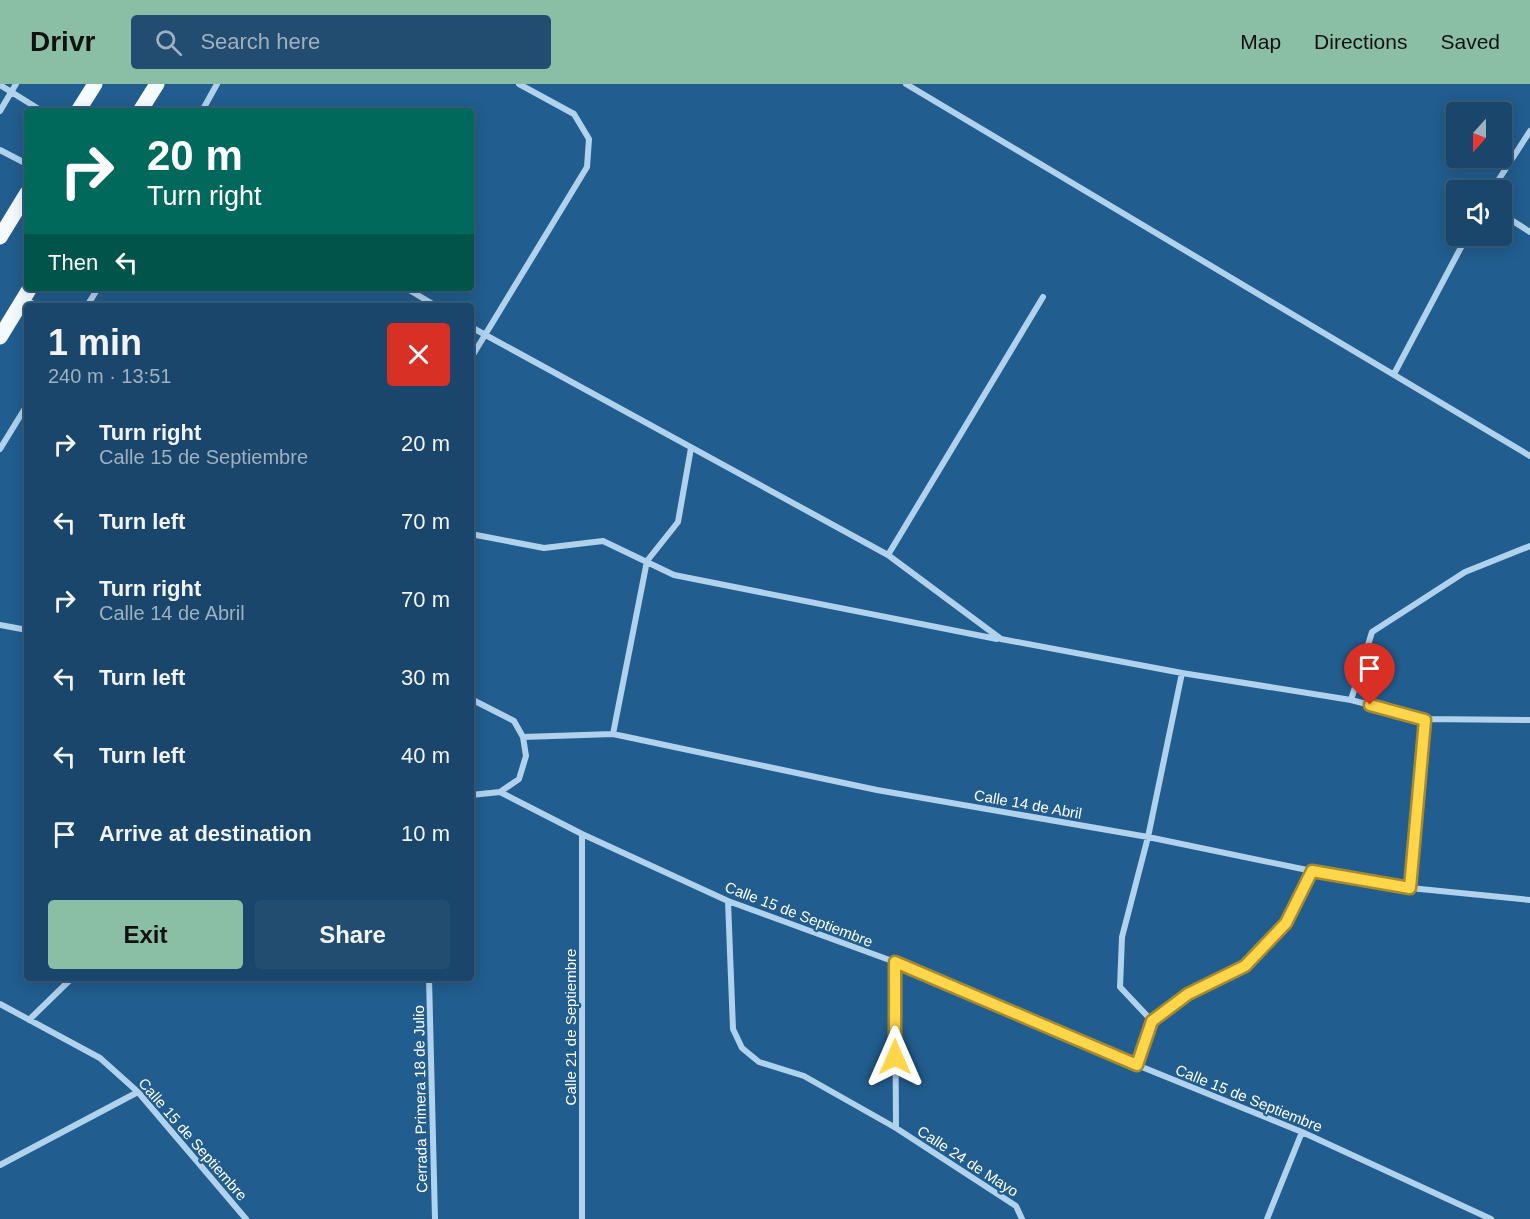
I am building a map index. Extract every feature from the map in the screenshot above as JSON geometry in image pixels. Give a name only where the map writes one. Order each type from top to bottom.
[{"type":"main road","points":[[80,108],[94,84]]},
{"type":"main road","points":[[142,108],[157,84]]},
{"type":"main road","points":[[0,237],[24,198]]},
{"type":"main road","points":[[0,337],[24,306]]},
{"type":"street","points":[[0,111],[16,84]]},
{"type":"street","points":[[204,108],[218,84]]},
{"type":"street","points":[[474,353],[586,167],[589,140],[574,114],[519,84]]},
{"type":"street","points":[[906,84],[1530,456]]},
{"type":"street","points":[[0,85],[37,108]]},
{"type":"street","points":[[1498,180],[1530,131]]},
{"type":"street","points":[[0,150],[24,162]]},
{"type":"street","points":[[1512,220],[1530,232]]},
{"type":"street","points":[[1394,374],[1462,246]]},
{"type":"street","points":[[411,291],[431,303]]},
{"type":"street","points":[[888,555],[1043,297]]},
{"type":"street","points":[[474,329],[888,555],[1001,639]]},
{"type":"street","points":[[0,449],[24,410]]},
{"type":"street","points":[[613,734],[647,561],[678,522],[691,448]]},
{"type":"street","points":[[474,535],[544,548],[603,541],[674,575],[1182,673],[1351,700],[1425,720],[1530,720]]},
{"type":"street","points":[[1351,700],[1372,632],[1465,572],[1530,546]]},
{"type":"street","points":[[0,625],[24,629]]},
{"type":"street","points":[[1152,1021],[1120,987],[1122,938],[1148,837],[1182,673]]},
{"type":"street","points":[[474,701],[514,721],[523,737],[526,756],[519,778],[500,792],[474,795]]},
{"type":"street","points":[[1410,888],[1425,720]]},
{"type":"street","name":"Calle 14 de Abril","points":[[523,737],[613,734],[877,790],[1148,837],[1312,871],[1410,888],[1530,900]]},
{"type":"street","name":"Calle 15 de Septiembre","points":[[500,792],[582,834],[728,901],[895,962],[1302,1132],[1491,1219]]},
{"type":"street","name":"Calle 21 de Septiembre","points":[[582,834],[582,1219]]},
{"type":"street","points":[[1137,1065],[1152,1021],[1188,994],[1245,966],[1286,923],[1312,871]]},
{"type":"street","name":"Calle 24 de Mayo","points":[[728,901],[733,1029],[742,1048],[759,1062],[804,1076],[896,1128],[1016,1206],[1022,1219]]},
{"type":"street","name":"Calle 24 de Mayo","points":[[895,962],[896,1128]]},
{"type":"street","points":[[29,1020],[69,981]]},
{"type":"street","name":"Cerrada Primera 18 de Julio","points":[[429,981],[435,1219]]},
{"type":"street","name":"Calle 15 de Septiembre","points":[[0,1004],[100,1058],[138,1092],[246,1219]]},
{"type":"street","points":[[0,1165],[138,1092]]},
{"type":"street","points":[[1267,1219],[1302,1132]]},
{"type":"route","points":[[895,1057],[895,962],[1137,1065],[1152,1021],[1188,994],[1245,966],[1286,923],[1312,871],[1410,888],[1425,720],[1370,705]]}]
